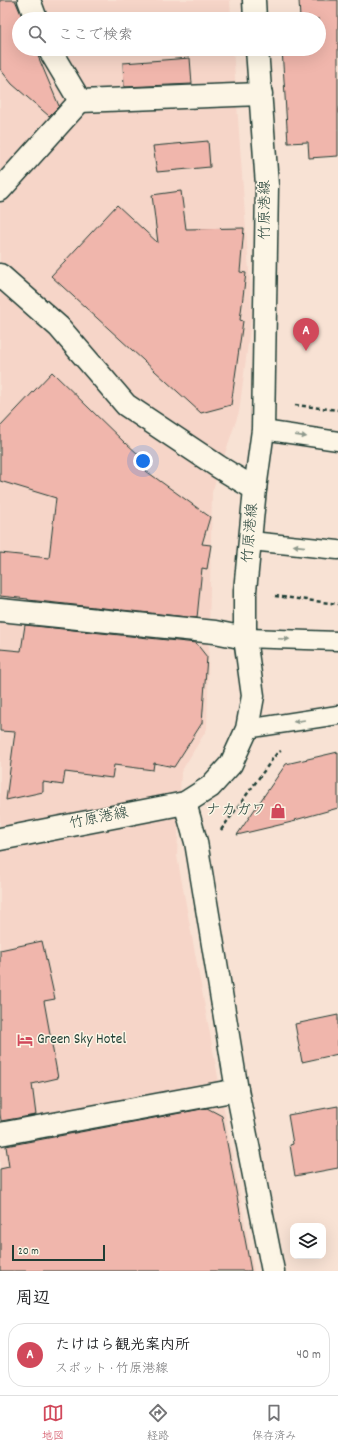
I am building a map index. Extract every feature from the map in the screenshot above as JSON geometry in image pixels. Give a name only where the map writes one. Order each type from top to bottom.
[{"type":"street","points":[[29,0],[33,12]]},
{"type":"street","points":[[254,0],[255,12]]},
{"type":"street","points":[[53,56],[80,101]]},
{"type":"street","name":"竹原港線","points":[[0,839],[186,802],[210,787],[231,764],[247,729],[253,696],[245,638],[245,591],[255,489],[263,430],[267,185],[258,56]]},
{"type":"street","points":[[0,190],[80,101],[261,94]]},
{"type":"street","points":[[0,275],[59,327],[126,405],[219,467],[255,489]]},
{"type":"street","points":[[0,610],[215,632],[245,638]]},
{"type":"street","points":[[186,802],[196,842],[237,1090],[273,1271]]},
{"type":"street","points":[[0,1134],[237,1090]]},
{"type":"lane","points":[[263,430],[338,441]]},
{"type":"lane","points":[[251,541],[338,550]]},
{"type":"lane","points":[[245,638],[338,642]]},
{"type":"lane","points":[[247,729],[338,715]]},
{"type":"path","points":[[295,405],[338,410]]},
{"type":"path","points":[[275,596],[338,604]]},
{"type":"path","points":[[221,830],[277,753],[284,750]]},
{"type":"shaded area","points":[[0,0],[230,0],[231,12],[12,12],[12,56],[234,56],[252,313],[239,412],[212,492],[207,729],[181,772],[177,856],[254,1271],[0,1271]]},
{"type":"building","points":[[0,0],[15,0],[20,12],[12,12],[12,56],[38,56],[59,106],[49,116],[12,84],[0,69]]},
{"type":"building","points":[[299,0],[338,0],[338,156],[309,158],[308,142],[288,143],[282,56],[326,56],[326,12],[300,12]]},
{"type":"building","points":[[190,58],[192,84],[124,87],[123,63]]},
{"type":"building","points":[[208,141],[210,167],[157,172],[153,146]]},
{"type":"building","points":[[181,191],[186,229],[244,228],[240,272],[246,273],[240,320],[243,321],[231,405],[201,413],[51,276],[117,205],[158,243],[152,195]]},
{"type":"building","points":[[52,372],[126,444],[151,466],[146,471],[210,517],[202,544],[211,545],[207,569],[202,568],[197,618],[0,596],[0,553],[49,558],[56,498],[0,481],[0,427]]},
{"type":"building","points":[[25,625],[196,643],[207,657],[202,723],[174,767],[154,763],[153,770],[114,765],[112,778],[65,772],[63,785],[43,782],[43,792],[6,800],[15,732],[0,731],[0,649],[21,651]]},
{"type":"building","points":[[338,752],[338,808],[295,820],[296,821],[237,835],[286,764]]},
{"type":"building","name":"Green Sky Hotel","points":[[42,941],[55,999],[44,1001],[58,1078],[32,1084],[36,1115],[1,1121],[0,950]]},
{"type":"building","points":[[338,1015],[338,1054],[302,1062],[295,1024]]},
{"type":"building","points":[[338,1106],[338,1168],[295,1176],[290,1145],[293,1144],[288,1115]]},
{"type":"building","points":[[207,1108],[222,1116],[251,1271],[0,1271],[0,1169],[9,1167],[6,1146]]},
{"type":"place","name":"たけはら観光案内所","points":[[306,351]]},
{"type":"place","name":"ナカガワ","points":[[278,811]]},
{"type":"place","name":"Green Sky Hotel","points":[[25,1040]]}]
